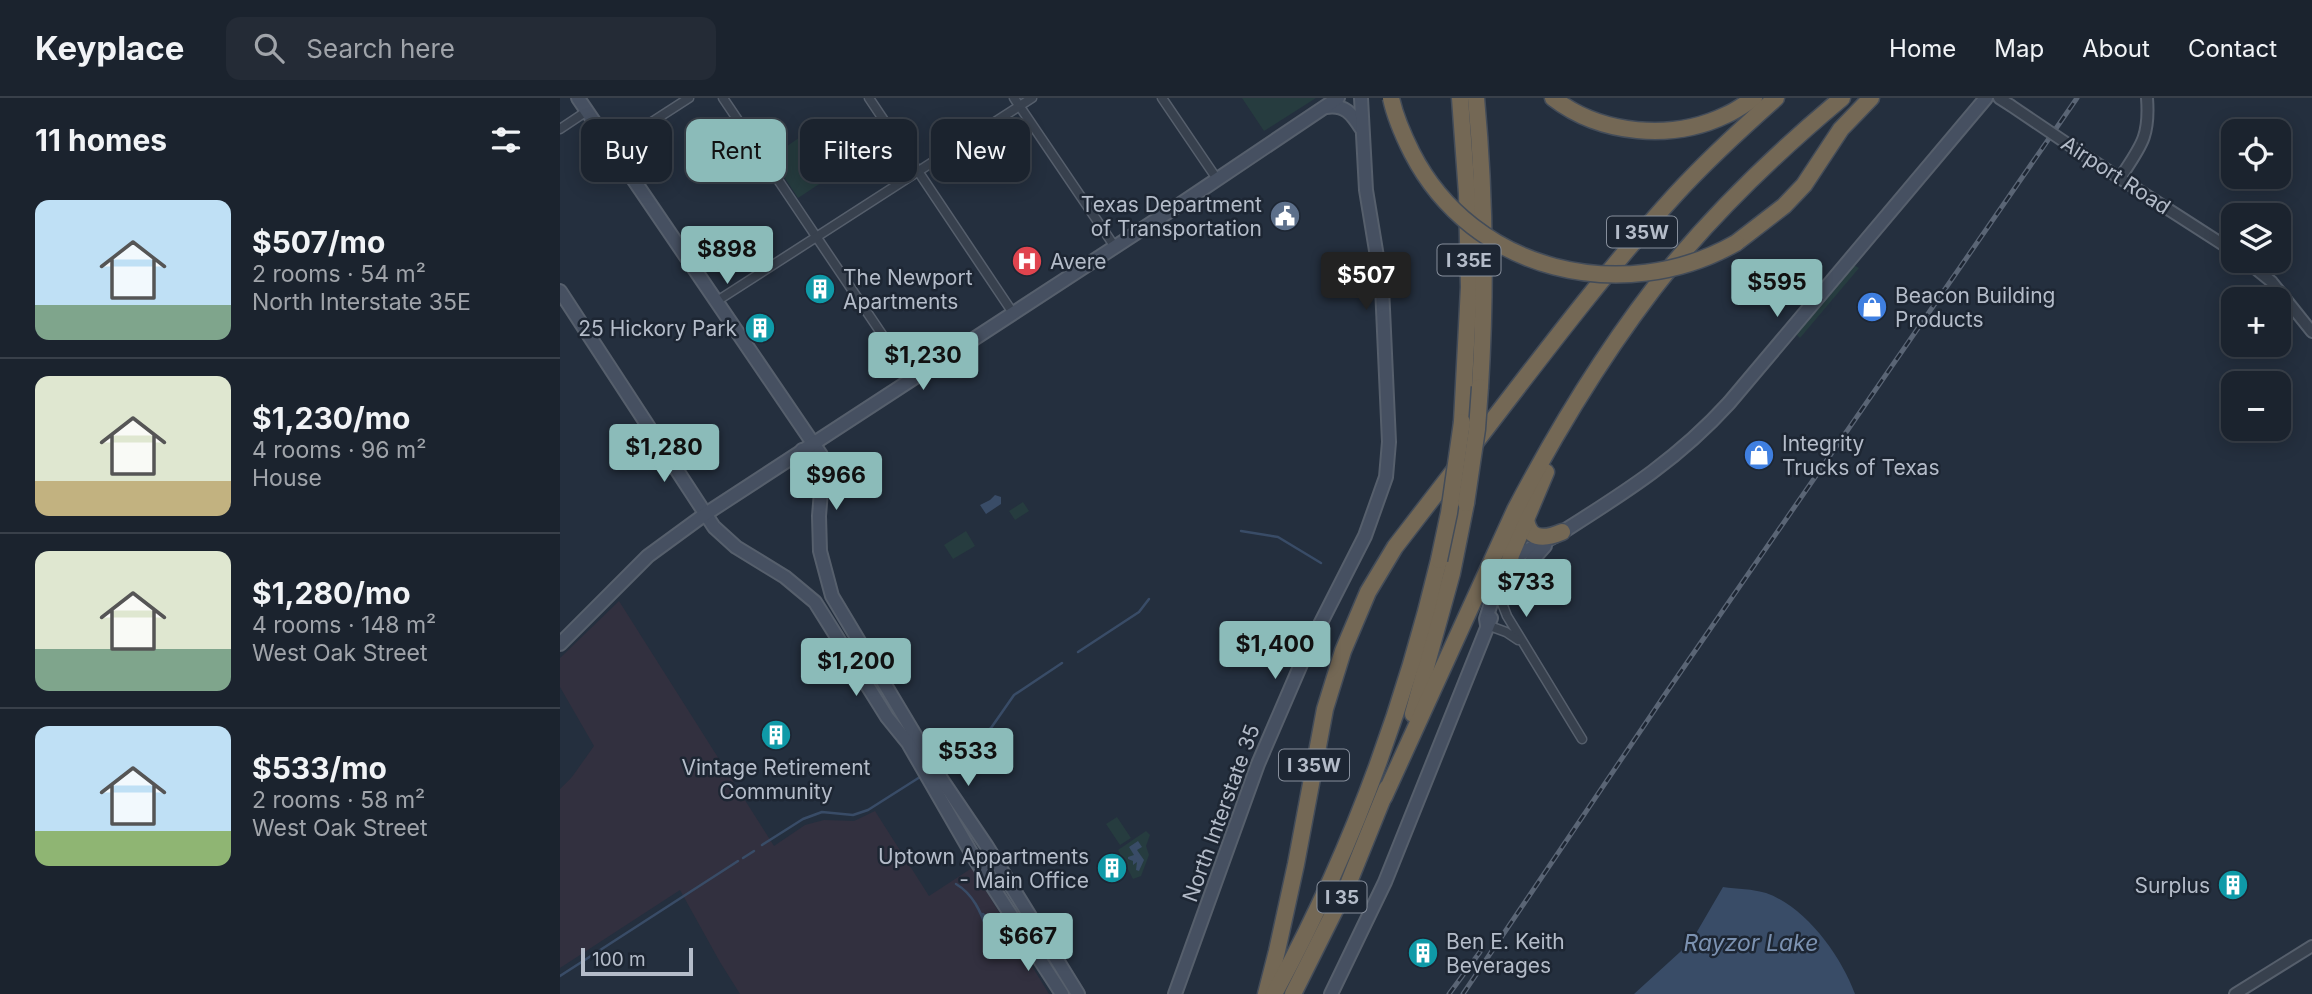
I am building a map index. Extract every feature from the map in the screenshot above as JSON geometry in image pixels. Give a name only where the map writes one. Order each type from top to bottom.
[{"type":"highway","points":[[1391,98],[1400,127],[1428,181],[1452,208],[1479,231],[1535,261],[1581,273],[1623,275],[1675,268],[1736,243],[1764,223],[1797,192],[1841,130],[1871,98]]},
{"type":"highway","name":"I 35E","points":[[1275,994],[1319,906],[1366,799],[1392,728],[1439,560],[1449,513],[1462,422],[1469,287],[1460,98]]},
{"type":"highway","name":"I 35E","points":[[1384,797],[1412,716],[1452,573],[1477,429],[1484,249],[1483,183],[1476,98]]},
{"type":"highway","points":[[1553,98],[1572,110],[1604,123],[1620,128],[1652,131],[1681,129],[1712,120],[1727,115],[1754,98]]},
{"type":"highway","name":"I 35W","points":[[1266,994],[1296,864],[1325,709],[1343,651],[1368,592],[1407,530],[1614,265],[1678,192],[1776,98]]},
{"type":"highway","name":"I 35W","points":[[1384,797],[1515,510],[1565,420],[1625,329],[1675,262],[1773,158],[1842,98]]},
{"type":"highway","points":[[1502,595],[1509,561],[1526,516],[1559,447],[1583,409],[1625,329]]},
{"type":"highway","points":[[1526,516],[1529,529],[1536,536],[1548,537],[1562,532]]},
{"type":"highway","name":"I 35","points":[[1293,994],[1349,882],[1384,797]]},
{"type":"main road","points":[[579,98],[593,119]]},
{"type":"main road","points":[[560,644],[648,556],[704,515],[1338,98]]},
{"type":"main road","name":"North Interstate 35","points":[[1175,994],[1258,764],[1308,648],[1360,547],[1386,477],[1388,452],[1381,275],[1366,190],[1361,98]]},
{"type":"main road","points":[[1487,625],[1486,619],[1500,577],[1509,561],[1562,532],[1635,486],[1699,436],[1986,98]]},
{"type":"main road","points":[[1323,107],[1338,106],[1347,109],[1363,129]]},
{"type":"main road","points":[[636,182],[814,442],[823,466],[820,551],[832,596],[942,780],[986,845],[1078,994]]},
{"type":"main road","points":[[560,291],[704,515],[736,547],[785,577],[815,602],[887,716],[908,743],[976,861],[1062,994]]},
{"type":"main road","points":[[802,450],[813,463],[821,489]]},
{"type":"main road","points":[[1331,994],[1385,882],[1487,625],[1502,595],[1527,565],[1562,532]]},
{"type":"main road","points":[[815,602],[832,596]]},
{"type":"street","points":[[657,119],[690,98]]},
{"type":"street","points":[[723,98],[912,379]]},
{"type":"street","points":[[869,98],[1013,313]]},
{"type":"street","points":[[717,302],[918,172],[1017,102],[1032,98]]},
{"type":"street","points":[[1162,98],[1217,179]]},
{"type":"street","name":"Airport Road","points":[[1999,98],[2221,243]]},
{"type":"street","points":[[2120,178],[2147,134],[2147,98]]},
{"type":"street","points":[[1017,102],[1115,247]]},
{"type":"street","points":[[560,129],[587,110]]},
{"type":"street","points":[[2261,273],[2272,282],[2312,332]]},
{"type":"street","points":[[1502,595],[1504,609],[1525,648],[1582,739]]},
{"type":"street","points":[[1487,625],[1511,635],[1525,648]]},
{"type":"street","points":[[2235,994],[2312,946]]},
{"type":"shaded area","points":[[619,601],[774,846],[805,825],[824,820],[854,821],[875,811],[929,896],[972,868],[1049,994],[740,994],[680,890],[560,968],[560,789],[594,746],[560,687],[560,658]]},
{"type":"green space","points":[[1242,98],[1316,98],[1264,131]]},
{"type":"green space","points":[[800,137],[800,182],[822,182],[798,198],[786,180],[786,147]]},
{"type":"green space","points":[[1852,264],[1859,268],[1800,338],[1794,332]]},
{"type":"green space","points":[[1023,502],[1029,511],[1015,520],[1009,511]]},
{"type":"green space","points":[[966,531],[975,546],[953,559],[944,545]]},
{"type":"green space","points":[[1117,817],[1131,838],[1120,845],[1106,824]]},
{"type":"green space","points":[[1146,831],[1150,835],[1146,846],[1149,855],[1141,876],[1133,879],[1118,850]]},
{"type":"water","points":[[995,495],[1001,497],[1001,504],[986,514],[980,505]]},
{"type":"water","points":[[1138,841],[1142,847],[1137,850],[1144,860],[1139,871],[1136,870],[1137,862],[1133,865],[1133,861],[1128,859],[1134,855],[1129,847]]},
{"type":"water","name":"Rayzor Lake","points":[[1723,887],[1766,893],[1795,909],[1831,949],[1855,994],[1634,994],[1691,942]]},
{"type":"waterway","points":[[1241,531],[1278,537],[1321,563]]},
{"type":"waterway","points":[[1078,652],[1139,612],[1149,599]]},
{"type":"waterway","points":[[940,763],[991,728],[1014,695],[1062,663]]},
{"type":"waterway","points":[[762,845],[803,819],[822,812],[853,815],[868,810],[920,777]]},
{"type":"waterway","points":[[743,858],[754,851]]},
{"type":"waterway","points":[[560,976],[738,861]]},
{"type":"waterway","points":[[956,884],[976,904],[987,930]]},
{"type":"waterway","points":[[983,914],[995,926]]},
{"type":"railway","points":[[1463,994],[1666,693],[2077,98]]},
{"type":"railway","points":[[1449,994],[1480,952]]},
{"type":"place","name":"Texas Department of Transportation","points":[[1285,216]]},
{"type":"place","name":"Avere","points":[[1027,261]]},
{"type":"place","name":"The Newport Apartments","points":[[820,289]]},
{"type":"place","name":"Beacon Building Products","points":[[1872,307]]},
{"type":"place","name":"25 Hickory Park","points":[[760,328]]},
{"type":"place","name":"Integrity Trucks of Texas","points":[[1759,455]]},
{"type":"place","name":"Vintage Retirement Community","points":[[776,735]]},
{"type":"place","name":"Uptown Appartments - Main Office","points":[[1112,868]]},
{"type":"place","name":"Surplus","points":[[2233,885]]},
{"type":"place","name":"Ben E. Keith Beverages","points":[[1423,953]]}]
